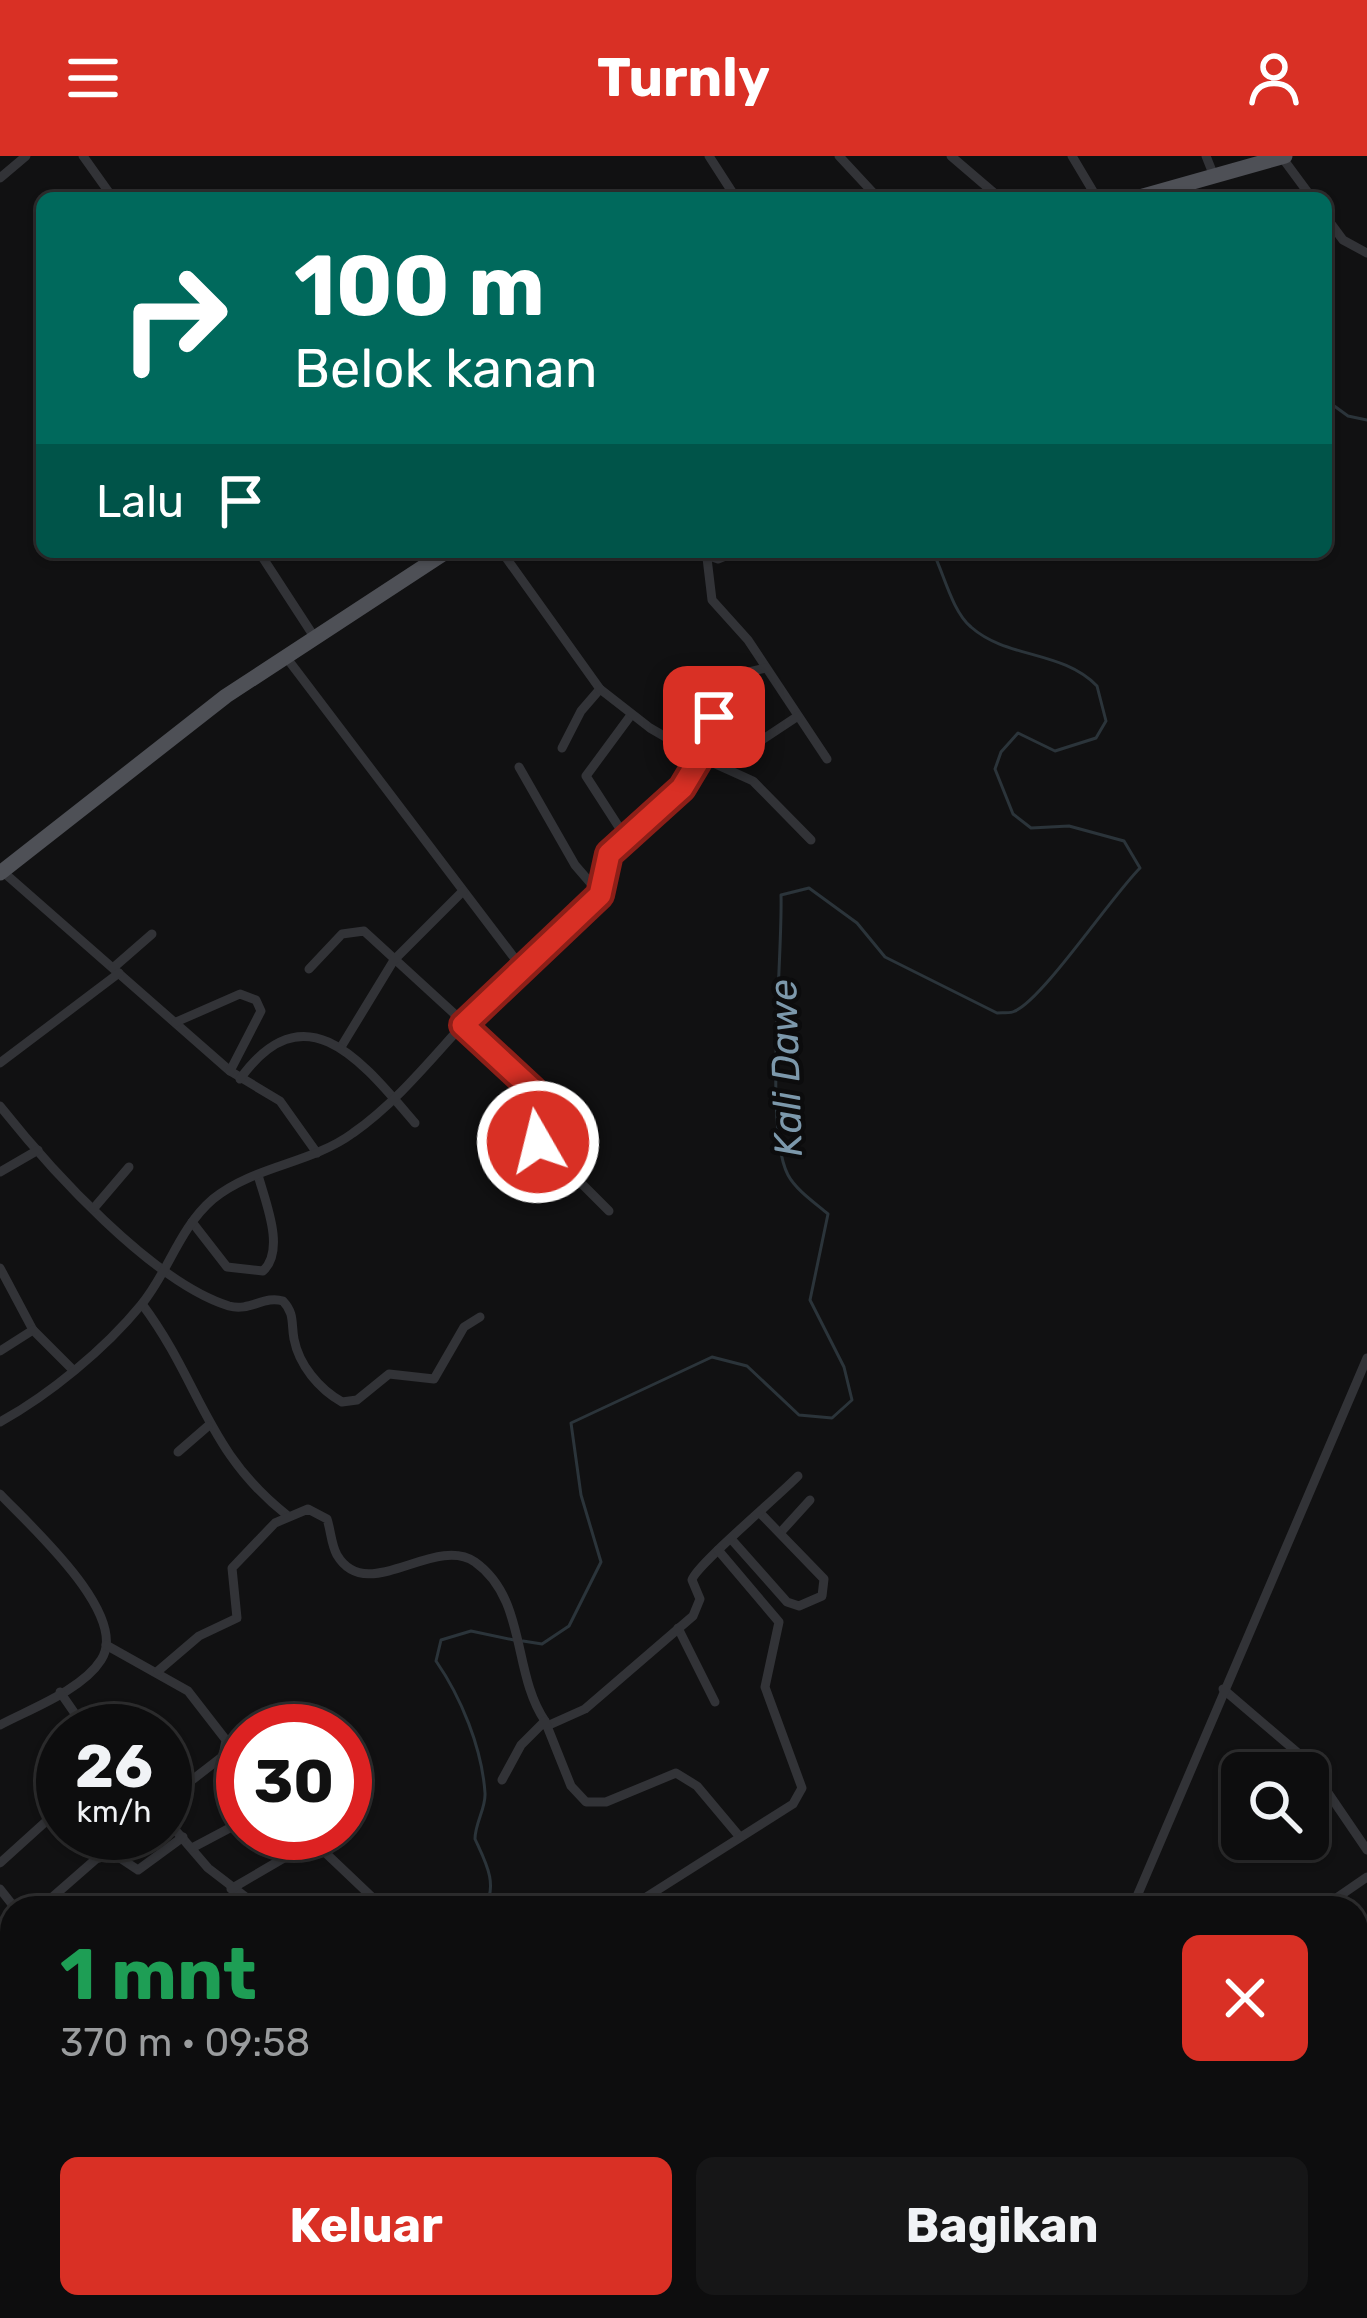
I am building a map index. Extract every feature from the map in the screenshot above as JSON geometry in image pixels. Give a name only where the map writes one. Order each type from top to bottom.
[{"type":"main road","points":[[1157,192],[1214,176],[1242,178],[1282,156]]},
{"type":"main road","points":[[1,872],[124,772],[285,655],[436,558]]},
{"type":"street","points":[[0,178],[26,156]]},
{"type":"street","points":[[83,156],[109,192]]},
{"type":"street","points":[[709,156],[732,192]]},
{"type":"street","points":[[838,156],[872,192]]},
{"type":"street","points":[[951,156],[993,192]]},
{"type":"street","points":[[1072,156],[1093,192]]},
{"type":"street","points":[[1206,156],[1214,176]]},
{"type":"street","points":[[1282,156],[1308,192]]},
{"type":"street","points":[[1332,225],[1343,239],[1367,253]]},
{"type":"street","points":[[263,558],[313,635]]},
{"type":"street","points":[[506,558],[600,688],[631,715],[700,757],[753,781],[811,840]]},
{"type":"street","points":[[704,558],[712,600],[766,668],[827,759]]},
{"type":"street","points":[[285,655],[522,968]]},
{"type":"street","points":[[0,1422],[29,1406],[142,1304],[160,1268],[211,1201],[354,1133],[600,895],[609,854],[682,788],[709,743],[721,687],[736,675],[766,668]]},
{"type":"street","points":[[562,748],[581,711],[600,688]]},
{"type":"street","points":[[626,838],[586,776],[631,715]]},
{"type":"street","points":[[724,766],[798,716]]},
{"type":"street","points":[[519,767],[575,866],[600,895]]},
{"type":"street","points":[[1,872],[230,1071],[292,1112],[317,1154]]},
{"type":"street","points":[[341,1047],[394,960],[463,891]]},
{"type":"street","points":[[309,969],[342,934],[357,929],[528,1083],[533,1090],[532,1135],[609,1211]]},
{"type":"street","points":[[0,1063],[116,970],[152,934]]},
{"type":"street","points":[[176,1022],[240,994],[256,1000],[261,1011],[230,1071]]},
{"type":"street","points":[[240,1079],[264,1049],[290,1035],[341,1047],[415,1123]]},
{"type":"street","points":[[0,1106],[94,1208],[160,1268],[228,1306],[283,1301],[290,1309],[299,1356],[318,1384],[342,1402],[357,1400],[389,1374],[434,1378],[464,1327],[480,1317]]},
{"type":"street","points":[[0,1172],[38,1150]]},
{"type":"street","points":[[94,1208],[129,1167]]},
{"type":"street","points":[[192,1222],[227,1267],[263,1271],[273,1257],[272,1234],[258,1175]]},
{"type":"street","points":[[0,1268],[33,1330],[72,1369]]},
{"type":"street","points":[[142,1304],[175,1348],[208,1426],[243,1476],[288,1516]]},
{"type":"street","points":[[0,1351],[33,1330]]},
{"type":"street","points":[[1137,1896],[1367,1358]]},
{"type":"street","points":[[178,1452],[208,1426]]},
{"type":"street","points":[[502,1780],[514,1754],[546,1724],[585,1709],[698,1608],[693,1571],[762,1514],[798,1475]]},
{"type":"street","points":[[0,1494],[89,1592],[106,1646],[101,1660],[60,1692],[0,1725]]},
{"type":"street","points":[[780,1533],[810,1500]]},
{"type":"street","points":[[158,1671],[200,1636],[237,1618],[232,1568],[288,1516],[315,1511],[327,1520],[339,1559],[371,1573],[388,1573],[434,1555],[473,1561],[498,1588],[517,1630],[527,1679],[571,1786],[586,1802],[606,1802],[676,1773],[698,1786],[739,1836]]},
{"type":"street","points":[[732,1540],[787,1602],[810,1603],[822,1596],[824,1579],[762,1514]]},
{"type":"street","points":[[646,1896],[793,1804],[802,1787],[765,1687],[779,1622],[718,1550]]},
{"type":"street","points":[[678,1628],[715,1702]]},
{"type":"street","points":[[106,1646],[158,1671],[198,1701],[227,1746],[214,1765],[192,1781]]},
{"type":"street","points":[[1223,1689],[1305,1759],[1367,1850]]},
{"type":"street","points":[[60,1692],[68,1704]]},
{"type":"street","points":[[0,1863],[36,1830]]},
{"type":"street","points":[[216,1836],[192,1848],[242,1896]]},
{"type":"street","points":[[54,1896],[95,1860]]},
{"type":"street","points":[[123,1860],[138,1870],[152,1860]]},
{"type":"street","points":[[231,1889],[277,1860]]},
{"type":"street","points":[[336,1860],[371,1896]]},
{"type":"street","points":[[1339,1896],[1367,1877]]},
{"type":"waterway","name":"Kali Dawe","points":[[1332,404],[1348,416],[1367,420]]},
{"type":"waterway","name":"Kali Dawe","points":[[523,1641],[542,1644],[569,1626],[601,1562],[581,1495],[571,1423],[712,1357],[747,1366],[799,1415],[832,1418],[852,1400],[844,1367],[810,1300],[828,1214],[791,1181],[781,1153],[776,1083],[781,895],[809,888],[857,923],[885,957],[997,1013],[1009,1013],[1042,988],[1140,868],[1124,841],[1069,826],[1031,828],[1013,814],[995,769],[1001,752],[1018,733],[1055,751],[1096,738],[1106,721],[1097,686],[1068,666],[1001,645],[971,627],[954,602],[936,558]]},
{"type":"waterway","name":"Kali Dawe","points":[[489,1896],[486,1864],[475,1839],[485,1799],[480,1758],[454,1690],[436,1661],[441,1640],[471,1631],[514,1640]]},
{"type":"route","points":[[538,1142],[529,1121],[533,1090],[463,1025],[600,895],[609,854],[682,788],[709,743],[714,717]]}]
